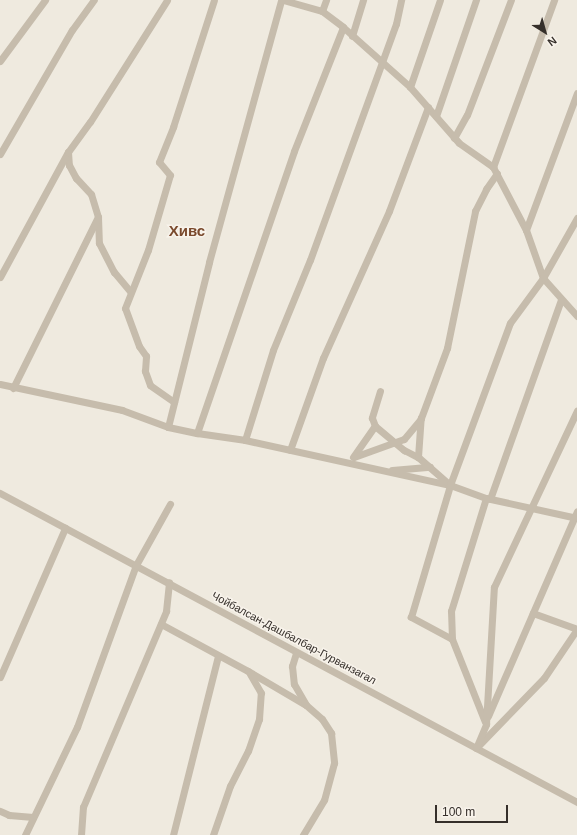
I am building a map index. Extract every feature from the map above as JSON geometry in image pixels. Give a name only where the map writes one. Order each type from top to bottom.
[{"type":"street","points":[[0,61],[45,0]]},
{"type":"street","points":[[0,154],[72,30],[94,0]]},
{"type":"street","points":[[0,277],[68,152],[90,122],[167,0]]},
{"type":"street","points":[[174,402],[150,385],[145,372],[146,356],[139,346],[125,308],[148,250],[170,175],[159,162],[173,127],[214,0]]},
{"type":"street","points":[[168,426],[209,262],[282,0],[295,1],[322,12],[343,27],[410,87],[454,138],[495,170],[526,230],[543,278],[561,300],[577,316]]},
{"type":"street","points":[[322,12],[326,0]]},
{"type":"street","points":[[352,36],[364,0]]},
{"type":"street","points":[[245,440],[273,350],[310,260],[383,62],[396,24],[401,0]]},
{"type":"street","points":[[410,87],[440,0]]},
{"type":"street","points":[[436,116],[476,0]]},
{"type":"street","points":[[454,138],[467,115],[511,0]]},
{"type":"street","points":[[418,457],[421,418],[447,348],[475,211],[495,170],[554,0]]},
{"type":"street","points":[[197,433],[294,151],[343,27]]},
{"type":"street","points":[[526,230],[577,93]]},
{"type":"street","points":[[290,450],[323,358],[389,212],[428,107]]},
{"type":"street","points":[[68,152],[69,165],[76,178],[91,194],[98,217],[100,243],[118,278],[131,292]]},
{"type":"street","points":[[13,388],[98,217]]},
{"type":"street","points":[[452,639],[411,617],[450,485],[510,322],[543,278],[577,219]]},
{"type":"street","points":[[486,724],[452,639],[450,611],[488,498],[561,300]]},
{"type":"street","points":[[0,384],[13,388],[122,410],[168,426],[197,433],[245,440],[384,470],[450,485],[488,498],[576,516],[501,683],[476,748]]},
{"type":"street","points":[[380,391],[372,418],[375,426],[395,444],[418,457],[450,485]]},
{"type":"street","points":[[486,724],[494,587],[577,411]]},
{"type":"street","points":[[354,456],[395,444],[408,435],[421,418]]},
{"type":"street","points":[[349,463],[375,426]]},
{"type":"street","points":[[384,470],[430,467]]},
{"type":"street","name":"Чойбалсан-Дашбалбар-Гурванзагал","points":[[0,493],[169,582],[296,653],[577,802]]},
{"type":"street","points":[[25,835],[77,727],[136,565],[170,504]]},
{"type":"street","points":[[0,677],[66,528]]},
{"type":"street","points":[[81,835],[83,807],[166,611],[169,582]]},
{"type":"street","points":[[476,748],[544,678],[577,629],[533,613]]},
{"type":"street","points":[[161,624],[248,671],[306,705],[322,720],[331,734],[334,763],[324,800],[303,835]]},
{"type":"street","points":[[296,653],[292,666],[294,684],[306,705]]},
{"type":"street","points":[[173,835],[218,656]]},
{"type":"street","points":[[213,835],[230,786],[248,751],[259,719],[261,693],[248,671]]},
{"type":"street","points":[[0,811],[33,817]]},
{"type":"district","name":"Хивс","points":[[187,231]]}]
